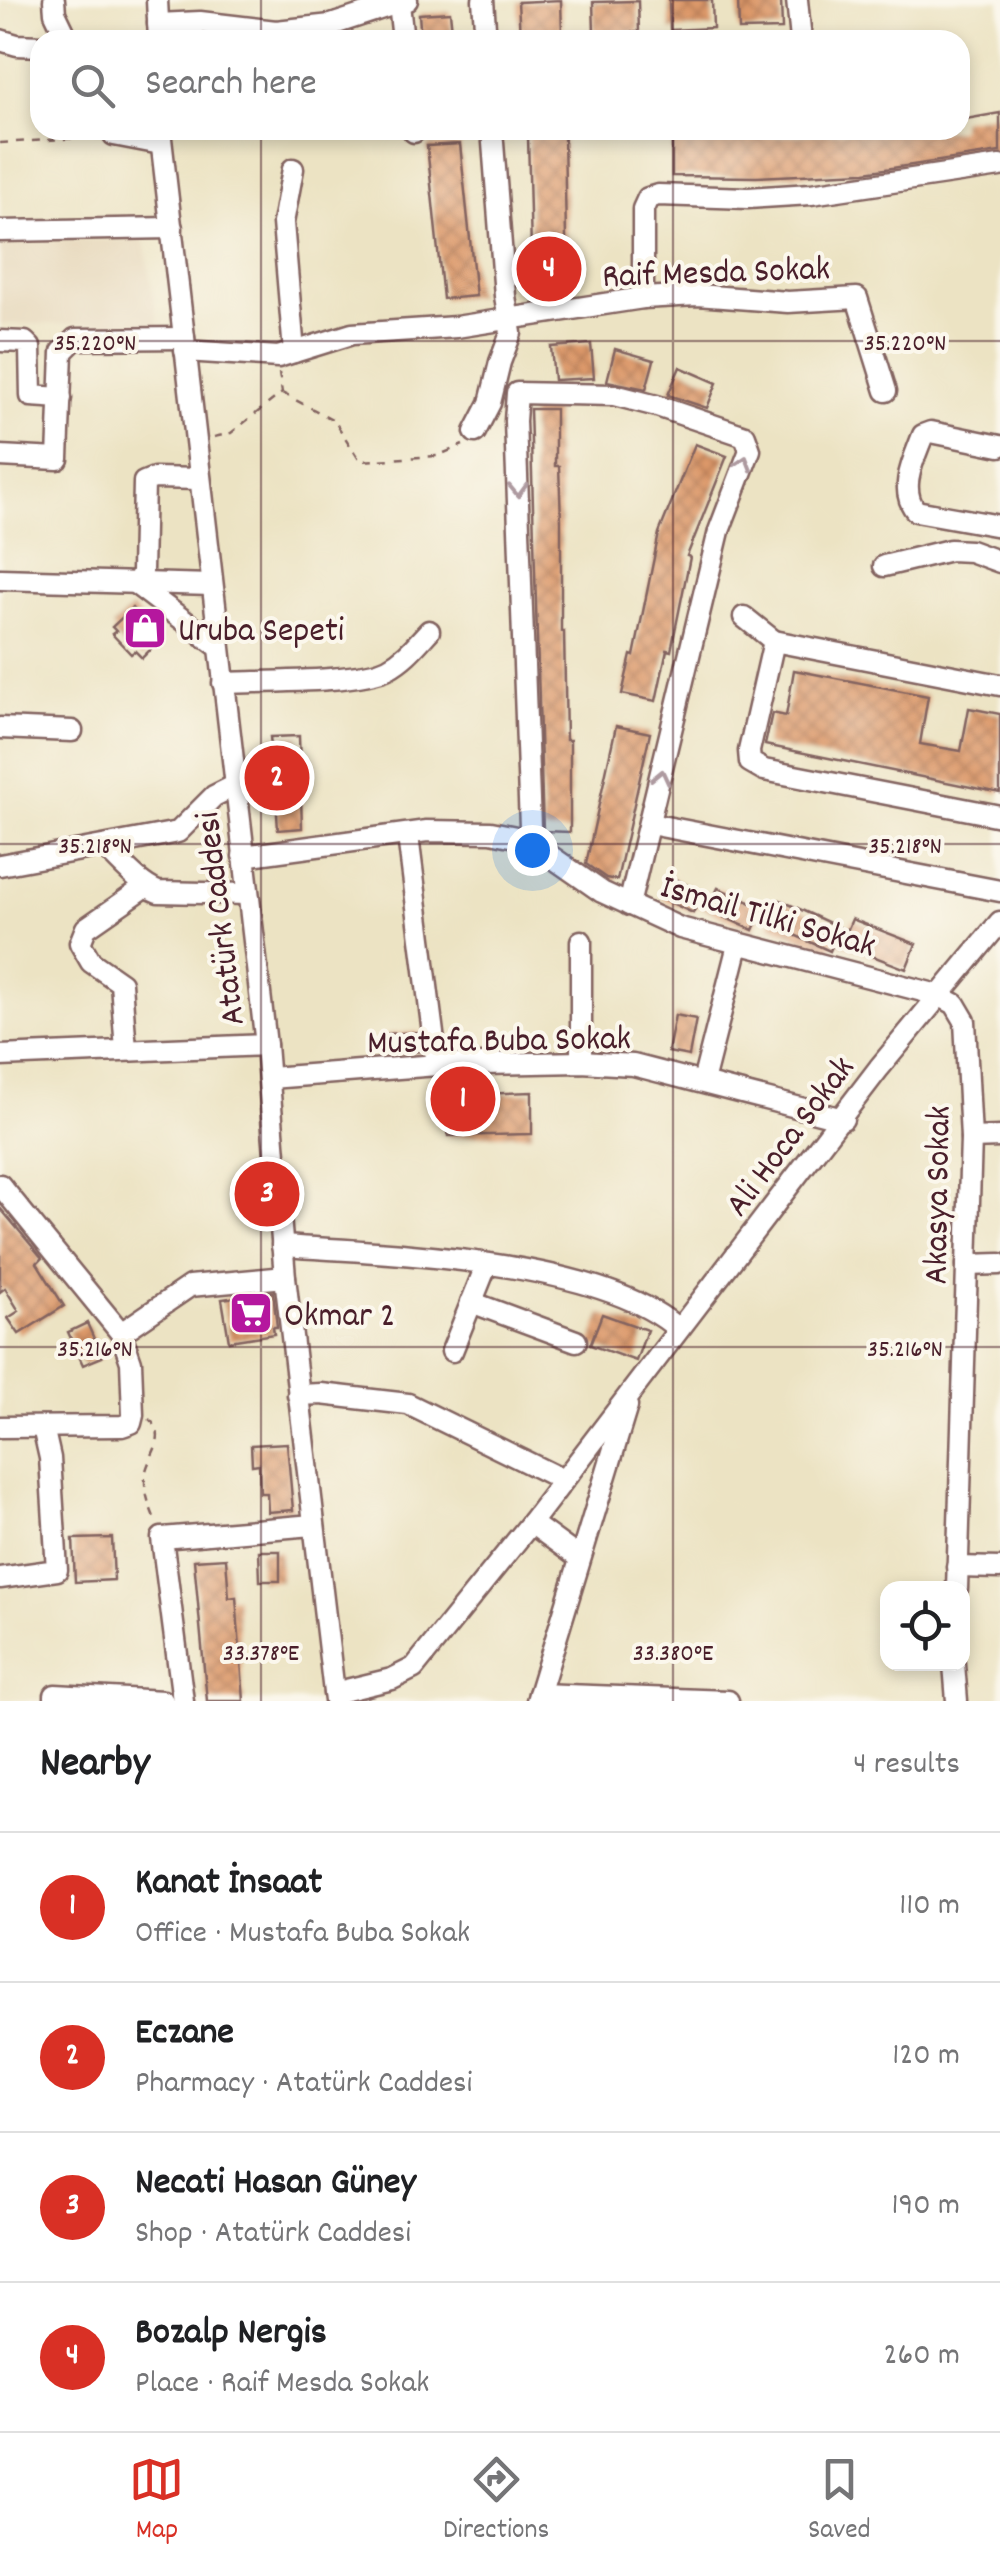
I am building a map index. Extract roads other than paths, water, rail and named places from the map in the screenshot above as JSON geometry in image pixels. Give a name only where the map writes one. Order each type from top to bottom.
[{"type":"street","points":[[54,0],[55,14],[63,30]]},
{"type":"street","points":[[158,0],[158,30]]},
{"type":"street","points":[[482,0],[485,30]]},
{"type":"street","points":[[797,0],[799,30]]},
{"type":"street","points":[[285,30],[330,25],[403,2],[403,30]]},
{"type":"street","points":[[166,30],[200,22],[268,30]]},
{"type":"street","points":[[0,40],[30,46]]},
{"type":"street","name":"Atatürk Caddesi","points":[[161,140],[270,1078],[285,1277],[335,1697]]},
{"type":"street","points":[[475,432],[490,403],[511,333],[493,140]]},
{"type":"street","points":[[643,298],[643,209],[648,198],[811,194],[1000,166]]},
{"type":"street","points":[[286,354],[282,223],[293,169]]},
{"type":"street","points":[[0,231],[172,228]]},
{"type":"street","name":"Raif Mesda Sokak","points":[[0,456],[58,459],[62,352],[74,339],[286,354],[352,334],[456,327],[643,298],[697,295],[788,302],[857,298],[886,391]]},
{"type":"street","points":[[0,341],[25,342],[30,346],[31,396],[60,398]]},
{"type":"street","points":[[526,839],[530,827],[517,393],[592,393],[658,406],[745,436],[750,450],[719,531],[629,905]]},
{"type":"street","points":[[1000,446],[930,432],[922,435],[908,488],[910,504],[916,511],[1000,526]]},
{"type":"street","points":[[137,585],[142,572],[144,482],[154,478],[200,479]]},
{"type":"street","points":[[884,566],[950,550],[970,551],[1000,562]]},
{"type":"street","points":[[0,579],[212,585]]},
{"type":"street","points":[[137,585],[218,647]]},
{"type":"street","points":[[744,617],[774,640],[1000,685]]},
{"type":"street","points":[[223,683],[331,678],[384,670],[410,652],[428,631]]},
{"type":"street","points":[[774,640],[749,751],[750,762],[764,770],[1000,816]]},
{"type":"street","points":[[0,728],[72,731]]},
{"type":"street","points":[[0,865],[178,832],[214,796],[234,786]]},
{"type":"street","points":[[650,824],[1000,891]]},
{"type":"street","name":"İsmail Tilki Sokak","points":[[243,856],[427,831],[490,832],[526,839],[602,892],[680,928],[938,995]]},
{"type":"street","points":[[408,836],[437,1065]]},
{"type":"street","points":[[104,847],[145,887],[158,892],[248,894]]},
{"type":"street","points":[[126,1050],[121,984],[91,962],[80,943],[86,928],[145,887]]},
{"type":"street","name":"Ali Hoca Sokak","points":[[335,1697],[414,1668],[531,1523],[938,995],[1000,922]]},
{"type":"street","points":[[581,941],[581,1062]]},
{"type":"street","points":[[703,1082],[738,945]]},
{"type":"street","name":"Akasya Sokak","points":[[938,995],[955,1004],[965,1021],[971,1138],[957,1578]]},
{"type":"street","points":[[0,1056],[266,1045]]},
{"type":"street","name":"Mustafa Buba Sokak","points":[[270,1078],[437,1065],[633,1065],[842,1119]]},
{"type":"street","points":[[971,1138],[1000,1137]]},
{"type":"street","points":[[0,1185],[121,1333],[131,1362],[132,1420],[0,1427]]},
{"type":"street","points":[[282,1246],[428,1256],[580,1281],[662,1315],[678,1330]]},
{"type":"street","points":[[967,1265],[1000,1264]]},
{"type":"street","points":[[452,1351],[486,1266]]},
{"type":"street","points":[[121,1333],[190,1286],[285,1277]]},
{"type":"street","points":[[471,1302],[576,1341]]},
{"type":"street","name":"Ali Hoca Sokak","points":[[538,1697],[632,1391]]},
{"type":"street","points":[[298,1395],[408,1404],[563,1480]]},
{"type":"street","points":[[0,1578],[56,1570],[50,1458],[43,1427]]},
{"type":"street","points":[[531,1523],[579,1558]]},
{"type":"street","points":[[184,1701],[162,1538],[314,1525]]},
{"type":"street","points":[[957,1578],[1000,1568]]},
{"type":"street","points":[[954,1671],[956,1701]]},
{"type":"street","points":[[55,1701],[54,1695],[163,1701]]},
{"type":"street","points":[[538,1697],[728,1701]]},
{"type":"place","name":"Bozalp Nergis","points":[[549,269]]},
{"type":"place","name":"Uruba Sepeti","points":[[145,628]]},
{"type":"place","name":"Eczane","points":[[277,778]]},
{"type":"place","name":"Kanat İnsaat","points":[[463,1099]]},
{"type":"place","name":"Necati Hasan Güney","points":[[267,1194]]},
{"type":"place","name":"Okmar 2","points":[[251,1313]]}]
